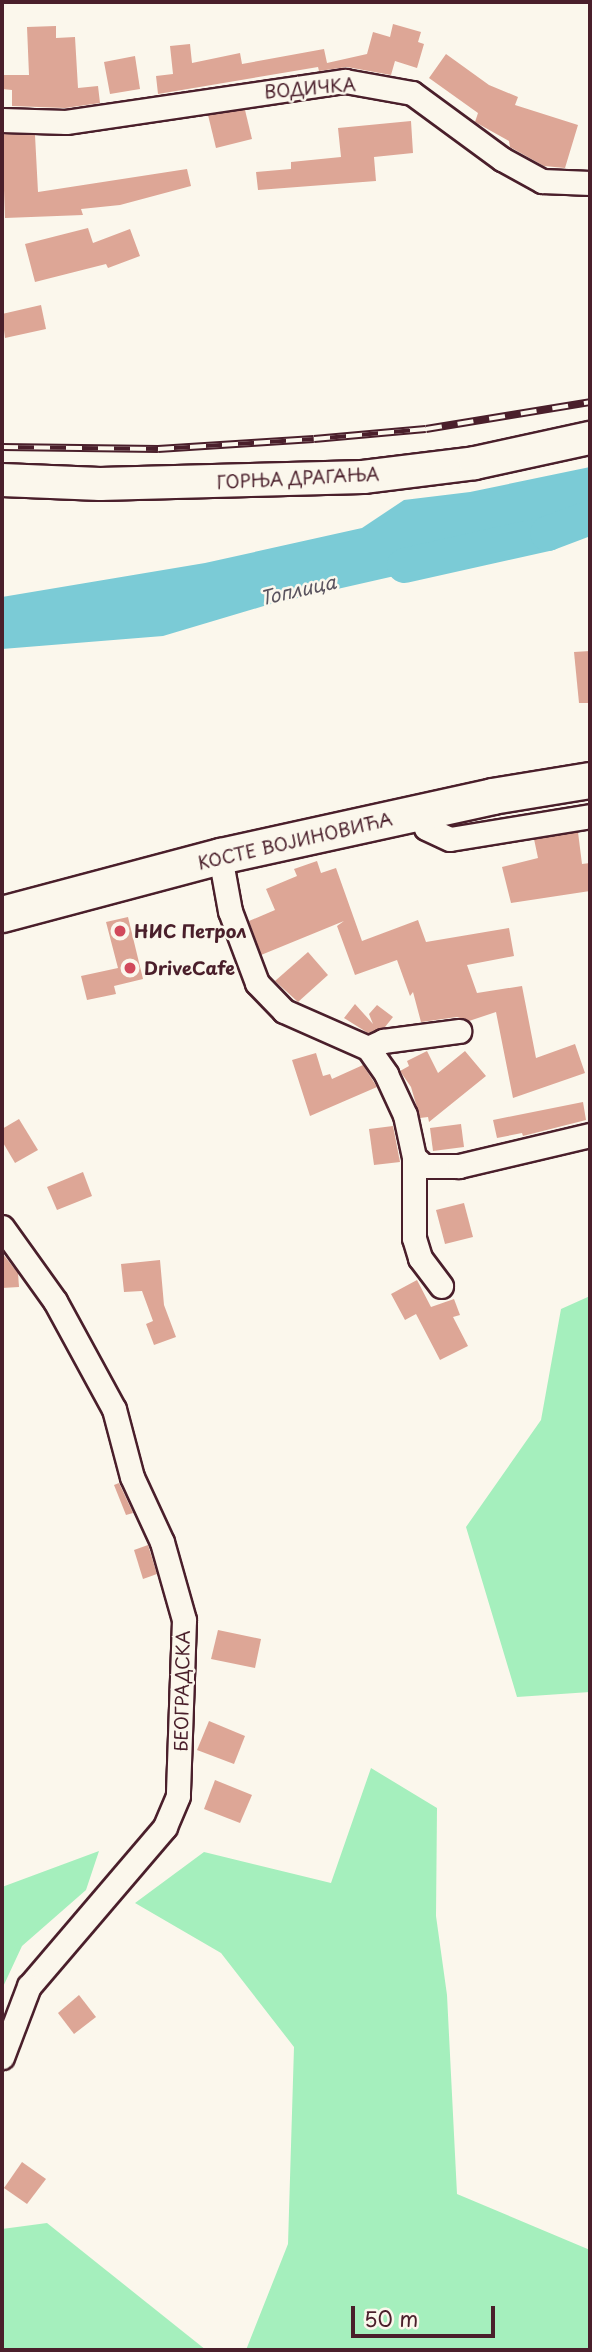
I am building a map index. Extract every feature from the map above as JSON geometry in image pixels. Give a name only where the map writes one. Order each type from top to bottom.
[{"type":"main road","name":"КОСТЕ ВОЈИНОВИЋА","points":[[2,915],[219,856],[422,812],[590,780]]},
{"type":"street","name":"ВОДИЧКА","points":[[2,120],[66,121],[345,81],[412,93],[502,159],[542,181],[590,183]]},
{"type":"street","name":"ГОРЊА ДРАГАЊА","points":[[2,480],[100,484],[363,477],[475,463],[590,438]]},
{"type":"street","points":[[422,812],[426,828],[450,838],[590,816]]},
{"type":"street","points":[[219,856],[230,911],[257,983],[284,1011],[368,1048],[405,1115],[414,1157],[414,1238],[420,1258],[441,1286]]},
{"type":"street","points":[[368,1048],[383,1041],[459,1031]]},
{"type":"street","points":[[414,1157],[424,1166],[459,1166],[590,1135]]},
{"type":"street","name":"БЕОГРАДСКА","points":[[2,1227],[55,1301],[114,1409],[132,1477],[162,1542],[184,1620],[178,1796],[165,1828],[29,1986],[2,2057]]},
{"type":"green space","points":[[590,1296],[590,1692],[517,1697],[466,1527],[541,1420],[561,1309]]},
{"type":"green space","points":[[371,1768],[437,1808],[436,1916],[447,1995],[457,2194],[590,2250],[590,2350],[246,2350],[288,2244],[294,2047],[221,1953],[135,1903],[204,1852],[331,1883]]},
{"type":"green space","points":[[99,1851],[86,1890],[22,1946],[2,1989],[2,1887]]},
{"type":"green space","points":[[47,2223],[206,2350],[2,2350],[2,2229]]},
{"type":"water","points":[[590,467],[590,514],[467,547],[421,570],[267,605],[163,636],[2,649],[2,597],[205,563],[362,528],[404,500],[470,492]]},
{"type":"building","points":[[393,24],[421,32],[418,42],[424,44],[417,68],[395,61],[391,75],[347,67],[319,71],[318,67],[158,94],[156,76],[173,74],[170,46],[190,44],[192,63],[240,53],[242,64],[324,49],[327,63],[367,54],[373,32],[390,37]]},
{"type":"building","points":[[56,26],[56,38],[75,37],[78,88],[98,86],[100,103],[65,108],[12,106],[12,90],[2,89],[2,75],[29,75],[27,27]]},
{"type":"building","points":[[446,54],[489,85],[518,97],[515,105],[578,125],[565,168],[544,166],[510,147],[509,141],[475,122],[478,113],[429,78]]},
{"type":"building","points":[[135,56],[140,89],[110,94],[104,62]]},
{"type":"building","points":[[245,110],[252,139],[216,148],[208,115]]},
{"type":"building","points":[[411,121],[413,153],[374,157],[376,181],[258,190],[256,172],[291,169],[291,162],[341,157],[338,128]]},
{"type":"building","points":[[2,134],[35,135],[38,192],[187,169],[191,186],[120,205],[81,209],[83,215],[5,218]]},
{"type":"building","points":[[88,228],[93,243],[130,229],[140,256],[108,268],[106,264],[35,282],[25,244]]},
{"type":"building","points":[[41,305],[46,329],[5,338],[2,314]]},
{"type":"building","points":[[590,651],[590,703],[579,703],[574,652]]},
{"type":"building","points":[[578,832],[582,864],[590,863],[590,891],[511,903],[502,867],[538,858],[534,839]]},
{"type":"building","points":[[317,861],[321,873],[336,868],[362,941],[418,920],[426,942],[509,928],[514,956],[467,965],[477,993],[522,986],[536,1058],[575,1044],[585,1073],[513,1098],[496,1012],[469,1021],[457,1017],[421,1022],[413,992],[410,996],[397,960],[355,975],[337,926],[344,921],[261,955],[249,921],[275,910],[266,889],[297,876],[294,869]]},
{"type":"building","points":[[128,917],[143,979],[114,986],[116,994],[87,1000],[81,976],[118,968],[106,922]]},
{"type":"building","points":[[308,952],[328,975],[298,1002],[275,981]]},
{"type":"building","points":[[355,1004],[373,1024],[369,1014],[377,1005],[393,1017],[385,1027],[368,1033],[344,1018]]},
{"type":"building","points":[[427,1051],[438,1073],[465,1051],[486,1076],[429,1122],[428,1117],[420,1118],[411,1087],[400,1071],[409,1066],[407,1061]]},
{"type":"building","points":[[316,1053],[323,1076],[330,1074],[332,1079],[363,1065],[377,1087],[310,1116],[292,1060]]},
{"type":"building","points":[[583,1102],[586,1120],[523,1136],[522,1133],[497,1138],[493,1120]]},
{"type":"building","points":[[19,1119],[38,1150],[15,1163],[2,1141],[2,1129]]},
{"type":"building","points":[[461,1124],[464,1147],[433,1151],[430,1128]]},
{"type":"building","points":[[393,1126],[400,1162],[374,1165],[369,1129]]},
{"type":"building","points":[[83,1172],[92,1196],[57,1210],[47,1187]]},
{"type":"building","points":[[464,1203],[473,1237],[445,1244],[436,1210]]},
{"type":"building","points":[[2,1253],[18,1273],[19,1287],[2,1288]]},
{"type":"building","points":[[160,1260],[164,1305],[176,1337],[154,1345],[146,1324],[153,1321],[142,1291],[124,1292],[121,1264]]},
{"type":"building","points":[[417,1280],[431,1307],[454,1299],[460,1315],[453,1317],[468,1346],[440,1360],[416,1314],[405,1320],[391,1294]]},
{"type":"building","points":[[119,1483],[133,1513],[126,1515],[114,1485]]},
{"type":"building","points":[[148,1545],[157,1574],[143,1579],[134,1550]]},
{"type":"building","points":[[218,1630],[261,1639],[255,1668],[211,1659]]},
{"type":"building","points":[[209,1721],[245,1736],[234,1764],[197,1750]]},
{"type":"building","points":[[215,1780],[252,1795],[240,1823],[204,1809]]},
{"type":"building","points":[[79,1995],[96,2017],[74,2034],[58,2013]]},
{"type":"building","points":[[22,2162],[46,2179],[27,2204],[4,2188]]},
{"type":"waterway","name":"Топлица","points":[[404,565],[547,533],[590,517]]},
{"type":"railway","points":[[2,447],[158,449],[314,439],[426,429],[590,402]]},
{"type":"place","name":"НИС Петрол","points":[[120,931]]},
{"type":"place","name":"DriveCafe","points":[[130,968]]}]
